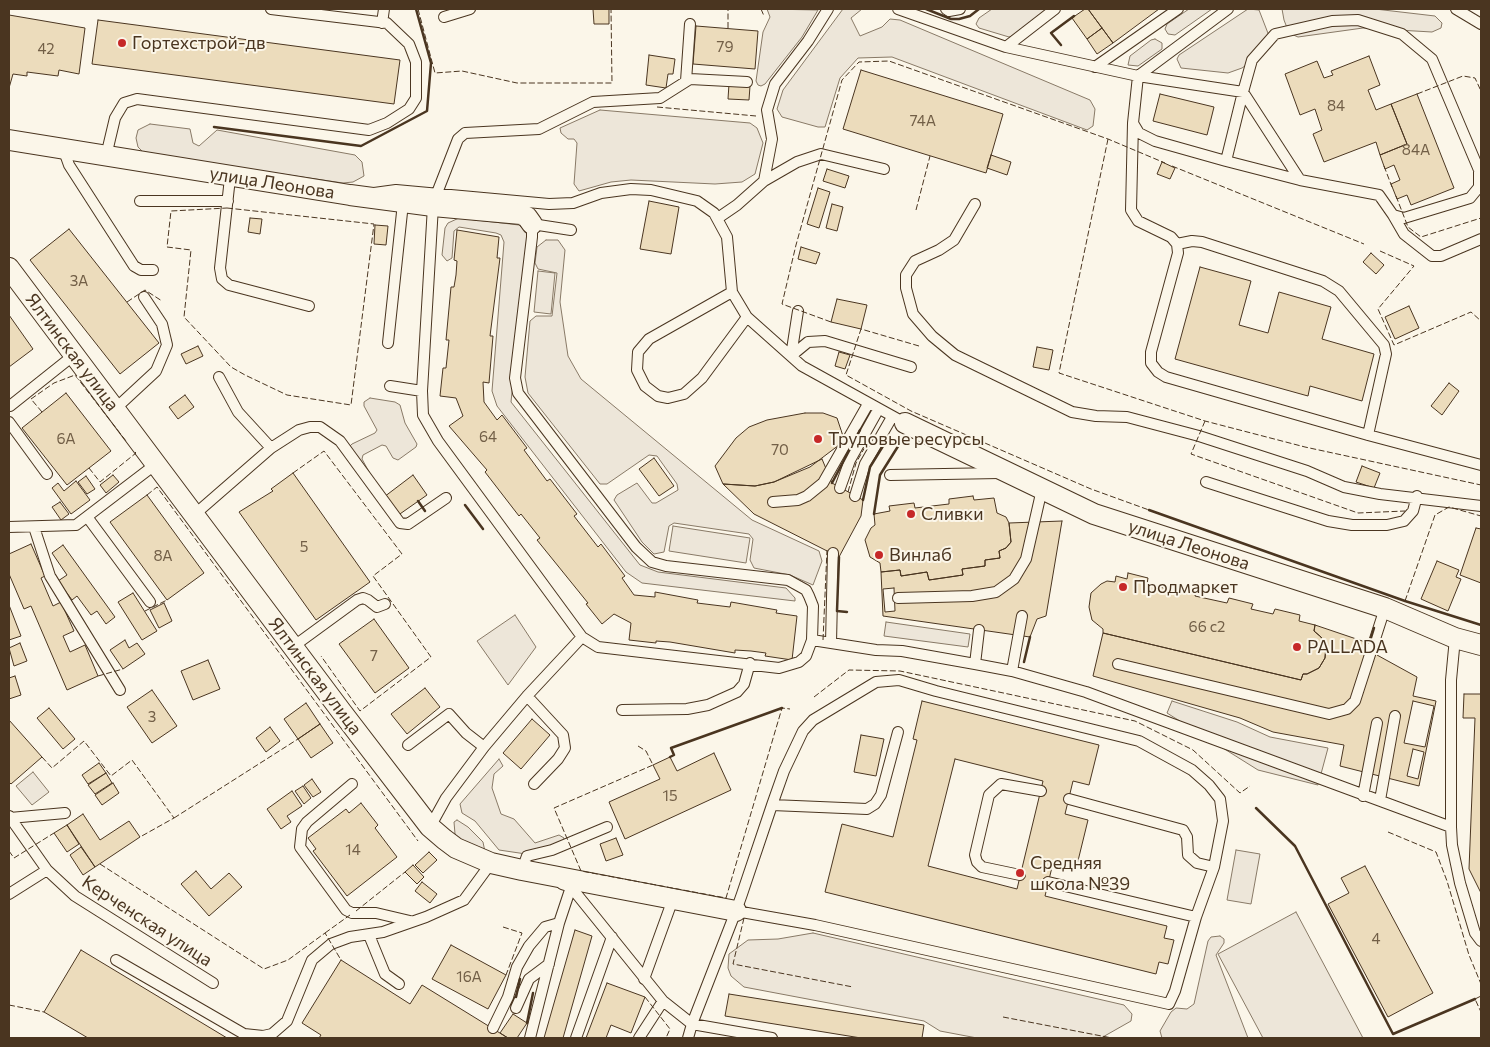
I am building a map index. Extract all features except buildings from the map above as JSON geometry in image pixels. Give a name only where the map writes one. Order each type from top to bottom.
[{"type":"street","name":"улица Леонова","points":[[9,140],[64,151],[106,156],[230,178],[366,198],[402,203],[435,200],[521,214],[527,217],[532,224]]},
{"type":"street","name":"Ялтинская улица","points":[[9,268],[430,827],[456,848],[491,862],[522,870],[736,911]]},
{"type":"street","name":"улица Леонова","points":[[899,420],[1094,514],[1385,608],[1456,638],[1481,645]]},
{"type":"lane","points":[[106,156],[115,118],[124,102],[137,99],[369,130],[387,123],[409,109],[416,98],[416,62],[409,44],[401,34],[387,23],[271,9]]},
{"type":"lane","points":[[382,23],[384,9]]},
{"type":"lane","points":[[444,17],[470,9]]},
{"type":"lane","points":[[764,181],[772,139],[767,110],[775,84],[808,40],[828,9]]},
{"type":"lane","points":[[898,9],[1006,47],[1138,76],[1243,92],[1300,180]]},
{"type":"lane","points":[[946,9],[950,11],[960,9]]},
{"type":"lane","points":[[1006,47],[1054,9]]},
{"type":"lane","points":[[1094,67],[1178,9]]},
{"type":"lane","points":[[1228,9],[1138,76],[1133,123],[1131,210],[1138,221],[1171,237],[1177,244],[1178,253],[1151,352],[1151,363],[1158,372],[1166,377],[1368,435],[1481,465]]},
{"type":"lane","points":[[1456,9],[1481,24]]},
{"type":"lane","points":[[1226,161],[1252,60],[1275,34],[1332,21],[1358,20],[1402,34],[1432,59],[1479,170],[1479,187],[1470,198],[1418,216],[1404,218],[1393,215]]},
{"type":"lane","points":[[686,81],[690,24]]},
{"type":"lane","points":[[572,230],[532,224],[515,378],[518,393],[636,547],[652,562],[666,566],[788,580],[806,590],[812,606],[812,640],[806,656],[799,662],[779,668],[598,646],[582,637],[427,424],[423,415],[422,391],[435,200],[458,139],[465,133],[539,129],[593,102],[660,98],[686,81],[747,82]]},
{"type":"lane","points":[[1133,123],[1139,133],[1155,141],[1300,180],[1379,195],[1404,234],[1432,256],[1441,256],[1481,239]]},
{"type":"lane","points":[[64,151],[69,165],[134,266],[141,270],[153,270]]},
{"type":"lane","points":[[718,218],[737,205],[764,181],[796,162],[821,154],[884,169]]},
{"type":"lane","points":[[230,178],[220,268],[222,279],[229,285],[309,306]]},
{"type":"lane","points":[[366,198],[376,191],[385,190],[435,200],[549,204],[573,203],[614,191],[651,190],[697,201],[711,210],[718,218],[727,237],[732,292],[747,317],[802,366],[899,420],[865,464],[855,496]]},
{"type":"lane","points":[[140,201],[158,203],[228,201]]},
{"type":"lane","points":[[388,343],[402,203]]},
{"type":"lane","points":[[975,204],[954,240],[915,262],[906,275],[906,288],[913,314],[932,336],[955,355],[1072,412],[1096,416],[1127,417],[1307,470],[1344,487],[1380,494],[1417,496],[1481,506]]},
{"type":"lane","points":[[1177,244],[1192,241],[1202,242],[1323,281],[1339,291],[1381,339],[1386,354],[1368,435]]},
{"type":"lane","points":[[732,292],[649,339],[638,352],[637,370],[645,386],[658,396],[668,398],[684,394],[702,378],[747,317]]},
{"type":"lane","points":[[115,409],[156,371],[167,345],[162,324],[144,297]]},
{"type":"lane","points":[[791,356],[798,311]]},
{"type":"lane","points":[[791,356],[808,342],[825,341],[911,367]]},
{"type":"lane","points":[[9,405],[74,355]]},
{"type":"lane","points":[[220,377],[238,412],[271,448]]},
{"type":"lane","points":[[390,386],[422,391]]},
{"type":"lane","points":[[773,502],[798,500],[807,496],[823,483],[868,404]]},
{"type":"lane","points":[[840,488],[854,452],[878,410]]},
{"type":"lane","points":[[9,422],[47,474]]},
{"type":"lane","points":[[194,515],[271,448],[310,427],[320,427],[340,441],[400,523],[406,525],[446,498]]},
{"type":"lane","points":[[9,527],[76,525],[88,518],[156,464]]},
{"type":"lane","points":[[890,475],[1005,472]]},
{"type":"lane","points":[[1206,482],[1320,519],[1352,525],[1387,525],[1404,521],[1413,511],[1417,496]]},
{"type":"lane","points":[[898,598],[972,596],[996,592],[1014,580],[1026,559],[1042,489]]},
{"type":"lane","points":[[88,518],[150,602]]},
{"type":"lane","points":[[34,526],[50,576],[120,690]]},
{"type":"lane","points":[[830,643],[833,553]]},
{"type":"lane","points":[[294,646],[357,600],[363,598],[377,608],[385,604]]},
{"type":"lane","points":[[1118,664],[1329,714],[1347,709],[1354,701],[1385,608]]},
{"type":"lane","points":[[1012,671],[1022,616]]},
{"type":"lane","points":[[975,664],[980,630]]},
{"type":"lane","points":[[430,827],[446,798],[484,747],[527,696],[582,637]]},
{"type":"lane","points":[[1456,638],[1451,680],[1452,845],[1460,883],[1475,932],[1481,941]]},
{"type":"lane","points":[[812,640],[876,650],[902,651],[1012,671],[1122,704],[1363,796],[1380,800],[1451,827]]},
{"type":"lane","points":[[622,710],[687,709],[708,705],[737,692],[744,684],[750,664]]},
{"type":"lane","points":[[688,1038],[736,911],[772,805],[803,730],[813,720],[876,682],[899,680],[936,692],[1139,741],[1192,770],[1209,785],[1220,799],[1223,821],[1214,867],[1196,917],[1175,991],[1169,1004],[815,925],[736,911]]},
{"type":"lane","points":[[527,696],[563,735],[565,748],[558,760],[534,784]]},
{"type":"lane","points":[[408,745],[449,714],[466,733],[484,747]]},
{"type":"lane","points":[[1380,800],[1395,716]]},
{"type":"lane","points":[[1363,796],[1377,723]]},
{"type":"lane","points":[[772,805],[867,809],[875,804],[882,795],[898,732]]},
{"type":"lane","points":[[352,784],[307,822],[302,829],[300,847],[346,910],[352,913],[376,913],[410,921]]},
{"type":"lane","points":[[1020,875],[982,867],[977,862],[976,855],[989,795],[1001,784],[1041,791]]},
{"type":"lane","points":[[1069,798],[1183,830],[1187,838],[1188,855],[1197,863],[1214,867]]},
{"type":"lane","points":[[9,817],[65,813]]},
{"type":"lane","name":"Керченская улица","points":[[9,817],[47,870],[75,896],[213,983]]},
{"type":"lane","points":[[607,827],[552,850],[527,856],[522,870],[571,887],[663,1001],[692,1024],[772,1038]]},
{"type":"lane","points":[[116,960],[244,1034],[264,1036],[272,1034],[287,1021],[312,960],[331,944],[369,935],[426,917],[464,900],[491,862]]},
{"type":"lane","points":[[9,894],[47,870]]},
{"type":"lane","points":[[1048,882],[1196,917]]},
{"type":"lane","points":[[530,1038],[559,923],[571,887]]},
{"type":"lane","points":[[644,978],[673,899]]},
{"type":"lane","points":[[493,1028],[508,997],[517,967],[529,946],[545,927],[559,923]]},
{"type":"lane","points":[[369,935],[385,974],[399,984]]},
{"type":"lane","points":[[576,1038],[612,937]]},
{"type":"lane","points":[[516,1008],[529,980],[549,964]]},
{"type":"lane","points":[[639,1038],[663,1001]]},
{"type":"lane","points":[[681,1038],[692,1024]]},
{"type":"lane","points":[[692,1024],[697,1038]]},
{"type":"shaded area","points":[[767,9],[818,10],[802,37],[765,84],[761,86],[756,81],[763,32],[770,17]]},
{"type":"shaded area","points":[[843,9],[862,9],[851,18],[860,36],[882,27],[890,19],[900,20],[1090,100],[1095,109],[1093,126],[1087,130],[892,57],[858,58],[840,78],[825,127],[818,127],[782,117],[777,109],[783,90]]},
{"type":"shaded area","points":[[992,9],[1047,9],[1015,35],[1009,37],[979,28],[976,24],[979,18]]},
{"type":"shaded area","points":[[1189,9],[1212,9],[1175,35],[1168,34],[1165,29],[1167,24]]},
{"type":"shaded area","points":[[1248,9],[1259,10],[1271,41],[1270,48],[1267,51],[1242,68],[1228,73],[1181,68],[1177,59],[1179,55]]},
{"type":"shaded area","points":[[1282,9],[1375,9],[1435,16],[1442,23],[1441,28],[1432,32],[1363,28],[1298,37],[1289,33]]},
{"type":"shaded area","points":[[1155,39],[1162,43],[1162,49],[1138,66],[1128,65],[1130,56]]},
{"type":"shaded area","points":[[600,110],[750,123],[757,128],[763,143],[755,174],[742,182],[715,184],[631,180],[611,182],[579,191],[574,184],[577,143],[574,139],[568,139],[561,133],[560,128]]},
{"type":"shaded area","points":[[150,124],[190,129],[193,143],[199,146],[217,130],[355,155],[362,162],[364,176],[353,182],[343,183],[145,154],[138,147],[136,138],[138,130]]},
{"type":"shaded area","points":[[459,218],[519,225],[528,234],[511,402],[640,565],[658,572],[786,588],[795,598],[795,601],[642,583],[626,572],[497,406],[492,391],[504,242],[501,235],[496,233],[459,227],[454,231],[452,258],[447,261],[442,255],[445,228],[448,223]]},
{"type":"shaded area","points":[[546,240],[558,240],[565,250],[560,302],[568,356],[581,379],[752,520],[819,551],[822,561],[813,585],[790,575],[754,568],[750,560],[753,539],[749,534],[674,523],[669,526],[664,552],[654,554],[642,542],[614,500],[617,495],[637,483],[652,503],[656,503],[678,490],[677,484],[657,456],[649,455],[607,484],[600,484],[528,393],[525,377],[530,321],[536,316],[552,316],[557,273],[538,269],[535,263],[537,247]]},
{"type":"shaded area","points":[[538,271],[555,273],[551,314],[534,312]]},
{"type":"shaded area","points":[[370,398],[395,402],[400,405],[405,423],[417,444],[416,447],[398,460],[393,458],[386,446],[382,445],[363,455],[362,459],[373,479],[349,447],[375,433],[377,430],[364,406],[364,402]]},
{"type":"shaded area","points":[[673,526],[750,538],[746,563],[669,551]]},
{"type":"shaded area","points":[[515,615],[536,647],[508,685],[477,641]]},
{"type":"shaded area","points":[[886,622],[970,634],[968,647],[884,636]]},
{"type":"shaded area","points":[[1172,701],[1237,722],[1270,737],[1328,748],[1318,785],[1258,770],[1167,713]]},
{"type":"shaded area","points":[[499,759],[503,766],[494,774],[492,788],[501,814],[514,819],[535,843],[559,835],[564,838],[563,842],[526,854],[499,850],[475,821],[462,813],[460,804]]},
{"type":"shaded area","points":[[33,772],[49,792],[32,805],[16,786]]},
{"type":"shaded area","points":[[457,820],[468,827],[483,842],[485,852],[460,843],[455,834],[454,822]]},
{"type":"shaded area","points":[[1236,850],[1260,854],[1251,904],[1227,900]]},
{"type":"shaded area","points":[[1296,912],[1363,1038],[1263,1038],[1218,954]]},
{"type":"shaded area","points":[[813,933],[1124,1005],[1132,1014],[1131,1021],[1101,1038],[977,1038],[940,1031],[924,1021],[744,987],[731,976],[728,968],[729,954],[748,940],[778,939]]},
{"type":"shaded area","points":[[1220,936],[1224,939],[1224,943],[1216,955],[1248,1038],[1162,1038],[1160,1031],[1171,1012],[1176,1008],[1187,1009],[1194,1004],[1208,941],[1211,937]]},
{"type":"fence","points":[[418,9],[435,73],[462,71],[517,83],[612,83],[611,9]]},
{"type":"fence","points":[[728,9],[728,28]]},
{"type":"fence","points":[[761,9],[764,16]]},
{"type":"fence","points":[[831,322],[782,304],[796,245],[842,80],[859,62],[889,61],[1108,139],[1165,163]]},
{"type":"fence","points":[[1417,94],[1463,76],[1475,78],[1481,91]]},
{"type":"fence","points":[[657,107],[756,116]]},
{"type":"fence","points":[[1108,139],[1059,373],[1205,421],[1305,447],[1481,485]]},
{"type":"fence","points":[[916,210],[930,156]]},
{"type":"fence","points":[[1172,166],[1364,244]]},
{"type":"fence","points":[[1384,166],[1392,187]]},
{"type":"fence","points":[[1396,196],[1408,227],[1421,237],[1481,218]]},
{"type":"fence","points":[[227,208],[374,224],[351,405],[287,395],[245,375],[231,367],[184,317],[191,250],[167,247],[171,211],[227,208]]},
{"type":"fence","points":[[1380,251],[1414,266],[1378,309],[1394,345],[1471,312],[1481,321]]},
{"type":"fence","points":[[127,302],[145,290],[162,301]]},
{"type":"fence","points":[[919,346],[861,329],[846,375],[911,411],[1091,489],[1149,510]]},
{"type":"fence","points":[[42,412],[31,399],[54,383],[75,375],[126,441]]},
{"type":"fence","points":[[1205,421],[1191,454],[1358,513],[1405,511]]},
{"type":"fence","points":[[848,492],[856,463],[870,438]]},
{"type":"fence","points":[[89,468],[100,482],[136,453],[134,451]]},
{"type":"fence","points":[[293,473],[324,451],[402,554],[373,576],[431,657],[360,711],[321,656]]},
{"type":"fence","points":[[147,495],[157,487],[418,841]]},
{"type":"fence","points":[[1405,601],[1435,515],[1449,507],[1481,516]]},
{"type":"fence","points":[[823,640],[827,550]]},
{"type":"fence","points":[[145,611],[167,600]]},
{"type":"fence","points":[[98,676],[123,669]]},
{"type":"fence","points":[[814,697],[849,670],[900,671],[1135,721],[1193,750],[1240,793],[1250,786]]},
{"type":"fence","points":[[638,746],[646,751],[653,765],[554,808],[581,871],[726,898],[782,708],[790,709]]},
{"type":"fence","points":[[174,818],[298,739]]},
{"type":"fence","points":[[42,757],[52,768],[84,741],[111,776],[132,760],[174,818],[140,837]]},
{"type":"fence","points":[[1388,832],[1436,852],[1447,881],[1469,955],[1481,984]]},
{"type":"fence","points":[[9,851],[14,858],[54,833]]},
{"type":"fence","points":[[100,864],[264,969],[288,960],[325,933],[341,960]]},
{"type":"fence","points":[[356,911],[405,872]]},
{"type":"fence","points":[[325,933],[350,915]]},
{"type":"fence","points":[[744,918],[733,964],[853,987]]},
{"type":"fence","points":[[503,927],[522,933],[506,975]]},
{"type":"fence","points":[[1481,996],[1475,999],[1481,1012]]},
{"type":"fence","points":[[645,997],[670,1029],[666,1038]]},
{"type":"fence","points":[[9,1005],[44,1012]]},
{"type":"fence","points":[[1003,1017],[1112,1038]]},
{"type":"wall","points":[[214,127],[361,146],[427,111],[431,63],[416,9]]},
{"type":"wall","points":[[926,9],[951,19],[970,16],[979,9]]},
{"type":"wall","points":[[1061,45],[1051,33],[1074,16]]},
{"type":"wall","points":[[832,483],[860,430]]},
{"type":"wall","points":[[874,514],[880,475],[902,440]]},
{"type":"wall","points":[[863,500],[870,467],[883,446]]},
{"type":"wall","points":[[418,501],[425,511]]},
{"type":"wall","points":[[465,505],[483,529]]},
{"type":"wall","points":[[1149,510],[1405,601],[1481,625]]},
{"type":"wall","points":[[839,557],[837,611],[847,612]]},
{"type":"wall","points":[[1365,641],[1370,641],[1374,628]]},
{"type":"wall","points":[[1024,662],[1030,637]]},
{"type":"wall","points":[[670,757],[674,755],[671,748],[782,708]]},
{"type":"wall","points":[[1256,808],[1295,846],[1393,1034],[1475,999]]},
{"type":"wall","points":[[516,997],[520,979]]},
{"type":"wall","points":[[527,1023],[533,993]]},
{"type":"place","name":"Гортехстрой-дв","points":[[122,43]]},
{"type":"place","name":"Трудовые ресурсы","points":[[818,439]]},
{"type":"place","name":"Сливки","points":[[911,514]]},
{"type":"place","name":"Винлаб","points":[[879,555]]},
{"type":"place","name":"Продмаркет","points":[[1123,587]]},
{"type":"place","name":"PALLADA","points":[[1297,647]]},
{"type":"place","name":"Средняя школа №39","points":[[1020,873]]}]
